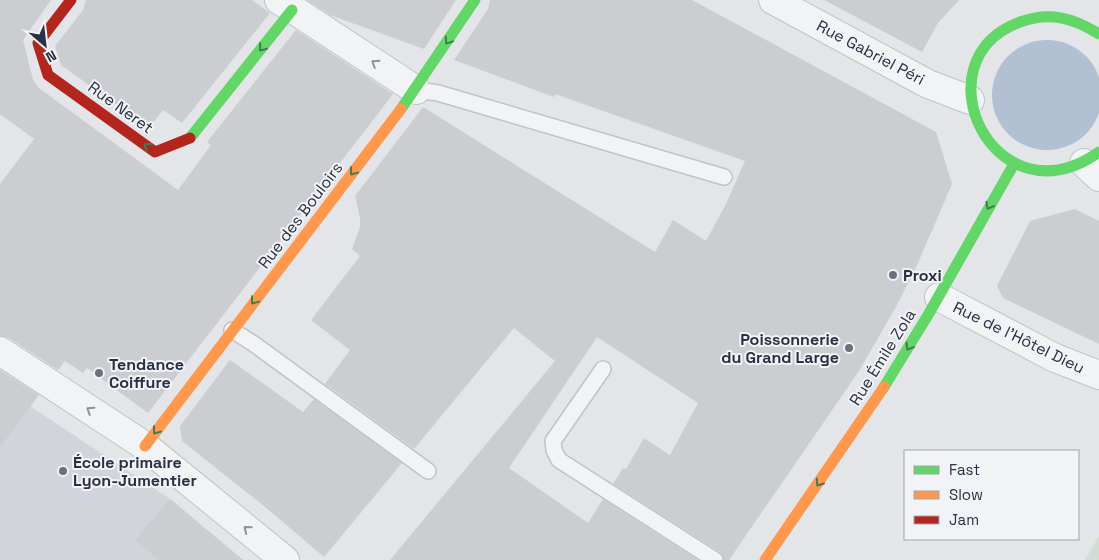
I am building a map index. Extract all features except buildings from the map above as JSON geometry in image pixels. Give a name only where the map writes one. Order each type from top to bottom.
[{"type":"street","name":"Rue Neret","points":[[71,0],[38,43],[48,75],[155,152],[189,139],[286,5]]},
{"type":"street","name":"Rue des Bouloirs","points":[[145,446],[416,90],[475,0]]},
{"type":"street","name":"Rue Gabriel Péri","points":[[773,0],[928,84],[970,100]]},
{"type":"street","points":[[286,5],[416,90]]},
{"type":"street","points":[[1094,164],[1061,171],[1037,171],[1014,164],[992,148],[982,134],[977,126],[970,100],[972,77],[977,62],[994,37],[1014,24],[1037,13],[1081,22],[1099,34]]},
{"type":"street","name":"Rue Émile Zola","points":[[765,560],[849,440],[939,297],[1014,164]]},
{"type":"street","name":"Rue de l'Hôtel Dieu","points":[[939,297],[1055,358],[1099,375]]},
{"type":"street","points":[[0,352],[145,446],[285,560]]},
{"type":"lane","points":[[416,90],[438,93],[724,176]]},
{"type":"lane","points":[[232,330],[428,471]]},
{"type":"lane","points":[[603,369],[553,441],[554,450],[559,460],[715,560]]},
{"type":"shaded area","name":"École primaire Lyon-Jumentier","points":[[30,406],[170,499],[243,560],[0,560],[0,442]]},
{"type":"shaded area","points":[[1099,536],[1099,560],[1085,560]]},
{"type":"water","points":[[1047,40],[1068,44],[1086,56],[1098,74],[1100,81],[1100,109],[1098,116],[1086,134],[1068,146],[1047,150],[1026,146],[1008,134],[996,116],[992,95],[996,74],[1008,56],[1026,44]]},
{"type":"traffic: fast","points":[[401,109],[475,0]]},
{"type":"traffic: fast","points":[[190,138],[292,10]]},
{"type":"traffic: fast","points":[[1099,34],[1080,24],[1061,18],[1041,17],[1020,22],[989,42],[974,69],[972,99],[981,129],[1000,153],[1028,168],[1061,169],[1099,152]]},
{"type":"traffic: fast","points":[[884,387],[928,315],[1014,164]]},
{"type":"traffic: slow","points":[[145,446],[401,109]]},
{"type":"traffic: slow","points":[[765,560],[884,387]]},
{"type":"traffic: jam","points":[[71,0],[38,43],[48,75],[155,152],[190,138]]},
{"type":"place","name":"Proxi","points":[[893,275]]},
{"type":"place","name":"Poissonnerie du Grand Large","points":[[849,348]]},
{"type":"place","name":"Tendance Coiffure","points":[[99,373]]},
{"type":"place","name":"École primaire Lyon-Jumentier","points":[[63,471]]}]
